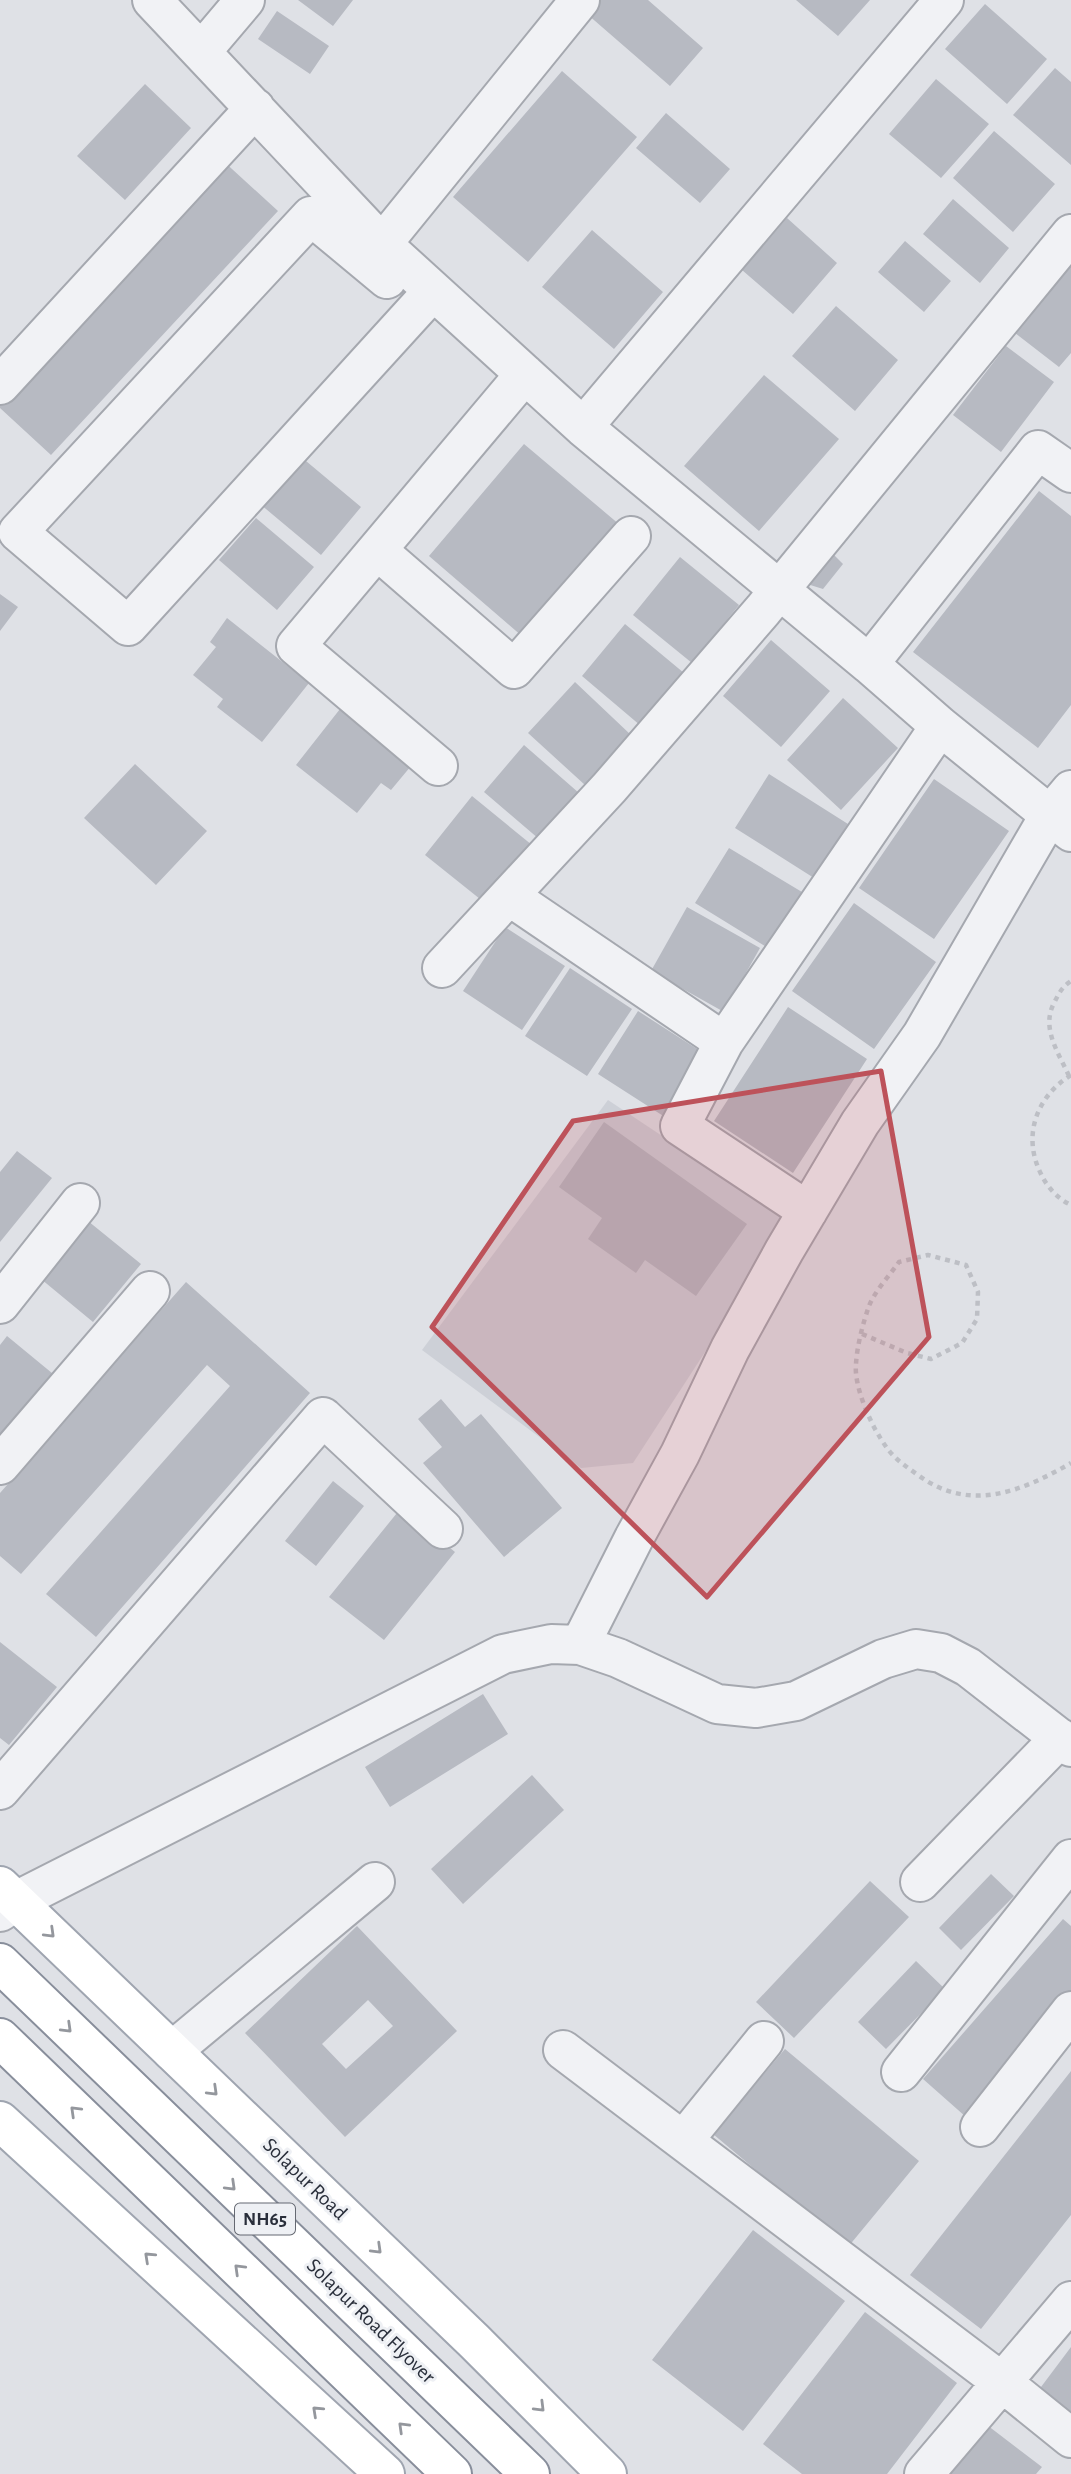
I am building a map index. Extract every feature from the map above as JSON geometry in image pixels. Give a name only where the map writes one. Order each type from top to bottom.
[{"type":"main road","name":"Solapur Road","points":[[5,1900],[172,2051],[474,2341],[607,2474]]},
{"type":"main road","name":"Solapur Road Flyover","points":[[0,1964],[530,2474]]},
{"type":"main road","name":"NH65","points":[[0,2038],[452,2474]]},
{"type":"main road","points":[[0,2121],[372,2469]]},
{"type":"street","points":[[152,0],[382,244],[426,298]]},
{"type":"street","points":[[201,52],[245,0]]},
{"type":"street","points":[[382,244],[580,0]]},
{"type":"street","points":[[583,427],[944,0]]},
{"type":"street","points":[[0,385],[255,108]]},
{"type":"street","points":[[426,298],[128,626],[18,531],[311,216],[426,298],[525,374],[583,427],[940,726],[1064,813],[922,1035],[860,1123],[808,1211],[730,1349],[680,1454],[580,1645]]},
{"type":"street","points":[[442,968],[609,788],[779,591],[1071,234]]},
{"type":"street","points":[[438,766],[296,646],[525,374]]},
{"type":"street","points":[[869,664],[1038,450],[1071,473]]},
{"type":"street","points":[[377,550],[514,668],[631,536]]},
{"type":"street","points":[[808,1211],[680,1126],[724,1042],[940,726]]},
{"type":"street","points":[[509,896],[724,1042]]},
{"type":"street","points":[[0,1304],[80,1203]]},
{"type":"street","points":[[0,1465],[150,1291]]},
{"type":"street","points":[[0,1790],[323,1417],[443,1529]]},
{"type":"street","points":[[5,1900],[503,1654],[551,1644],[580,1645],[618,1658],[717,1704],[756,1707],[796,1701],[883,1659],[916,1649],[941,1653],[968,1667],[1066,1743],[920,1882]]},
{"type":"street","points":[[901,2072],[1071,1859]]},
{"type":"street","points":[[172,2051],[375,1882]]},
{"type":"street","points":[[980,2127],[1071,2011]]},
{"type":"street","points":[[683,2141],[764,2041]]},
{"type":"street","points":[[563,2050],[1003,2383],[1071,2438]]},
{"type":"street","points":[[924,2474],[1071,2301]]},
{"type":"path","points":[[1071,981],[1062,987],[1048,1015],[1051,1038],[1070,1075],[1050,1091],[1043,1102],[1037,1113],[1031,1137],[1034,1161],[1045,1184],[1071,1205]]},
{"type":"path","points":[[862,1334],[907,1353],[931,1359],[962,1343],[977,1319],[978,1292],[966,1265],[928,1255],[899,1262],[870,1305],[862,1334],[855,1365],[864,1409],[889,1455],[930,1485],[957,1496],[992,1495],[1037,1483],[1071,1463]]},
{"type":"highlighted area","points":[[881,1071],[929,1337],[707,1597],[432,1327],[573,1121]]},
{"type":"shaded area","points":[[608,1100],[790,1221],[633,1463],[581,1468],[422,1350]]},
{"type":"building","points":[[298,0],[353,0],[333,26]]},
{"type":"building","points":[[600,0],[648,0],[703,48],[670,86],[587,14]]},
{"type":"building","points":[[796,0],[870,0],[838,36]]},
{"type":"building","points":[[985,4],[1047,59],[1007,104],[945,49]]},
{"type":"building","points":[[277,11],[329,46],[310,74],[258,39]]},
{"type":"building","points":[[1055,68],[1071,82],[1071,165],[1013,115]]},
{"type":"building","points":[[562,71],[637,137],[528,262],[453,197]]},
{"type":"building","points":[[936,79],[989,124],[941,178],[889,134]]},
{"type":"building","points":[[145,84],[191,128],[125,200],[77,156]]},
{"type":"building","points":[[666,113],[730,169],[700,203],[636,148]]},
{"type":"building","points":[[994,131],[1055,184],[1013,232],[953,178]]},
{"type":"building","points":[[220,158],[278,211],[51,455],[0,408],[0,393]]},
{"type":"building","points":[[953,199],[1009,248],[980,283],[923,234]]},
{"type":"building","points":[[787,218],[837,263],[793,314],[742,270]]},
{"type":"building","points":[[592,230],[663,292],[614,349],[542,287]]},
{"type":"building","points":[[905,241],[951,281],[924,312],[878,272]]},
{"type":"building","points":[[1071,262],[1071,353],[1059,367],[1015,333]]},
{"type":"building","points":[[836,306],[898,360],[855,411],[792,356]]},
{"type":"building","points":[[1006,346],[1054,382],[1001,452],[953,415]]},
{"type":"building","points":[[764,375],[839,439],[759,531],[684,466]]},
{"type":"building","points":[[524,444],[620,525],[523,637],[429,556]]},
{"type":"building","points":[[300,456],[361,507],[321,555],[260,504]]},
{"type":"building","points":[[1039,491],[1071,516],[1071,705],[1038,748],[913,652]]},
{"type":"building","points":[[256,518],[314,567],[277,610],[219,560]]},
{"type":"building","points":[[826,547],[843,564],[823,589],[804,583]]},
{"type":"building","points":[[680,557],[739,605],[692,663],[633,615]]},
{"type":"building","points":[[0,594],[18,607],[0,631]]},
{"type":"building","points":[[227,618],[309,683],[262,742],[217,707],[223,699],[193,675],[216,647],[210,642]]},
{"type":"building","points":[[625,624],[684,673],[641,726],[582,676]]},
{"type":"building","points":[[771,640],[830,691],[781,747],[723,696]]},
{"type":"building","points":[[575,682],[631,735],[585,785],[528,733]]},
{"type":"building","points":[[843,698],[898,748],[841,810],[787,760]]},
{"type":"building","points":[[340,709],[411,766],[391,790],[381,783],[357,813],[296,765]]},
{"type":"building","points":[[524,745],[579,793],[539,839],[484,792]]},
{"type":"building","points":[[135,764],[207,831],[156,885],[84,818]]},
{"type":"building","points":[[769,774],[848,824],[814,878],[735,828]]},
{"type":"building","points":[[934,779],[1009,831],[934,939],[859,888]]},
{"type":"building","points":[[472,796],[532,845],[485,903],[425,855]]},
{"type":"building","points":[[729,848],[802,892],[768,948],[695,903]]},
{"type":"building","points":[[854,903],[936,962],[874,1049],[792,991]]},
{"type":"building","points":[[687,907],[760,948],[724,1012],[651,971]]},
{"type":"building","points":[[505,927],[565,966],[522,1030],[463,991]]},
{"type":"building","points":[[570,968],[632,1009],[587,1076],[525,1036]]},
{"type":"building","points":[[788,1007],[867,1059],[793,1173],[714,1121]]},
{"type":"building","points":[[638,1011],[708,1056],[668,1119],[598,1074]]},
{"type":"building","points":[[604,1122],[747,1224],[696,1296],[645,1260],[636,1273],[588,1239],[602,1218],[559,1187]]},
{"type":"building","points":[[17,1151],[52,1178],[0,1242],[0,1172]]},
{"type":"building","points":[[88,1221],[141,1264],[93,1322],[41,1279]]},
{"type":"building","points":[[186,1282],[310,1393],[96,1637],[46,1594],[230,1386],[207,1365],[21,1574],[0,1556],[0,1493]]},
{"type":"building","points":[[7,1336],[58,1378],[0,1449],[0,1345]]},
{"type":"building","points":[[441,1399],[465,1427],[481,1414],[562,1508],[504,1557],[423,1463],[442,1447],[418,1419]]},
{"type":"building","points":[[333,1481],[364,1506],[316,1566],[285,1541]]},
{"type":"building","points":[[401,1508],[455,1552],[384,1640],[329,1597]]},
{"type":"building","points":[[0,1642],[57,1687],[9,1745],[0,1738]]},
{"type":"building","points":[[483,1694],[508,1734],[390,1807],[365,1767]]},
{"type":"building","points":[[532,1775],[564,1810],[463,1904],[431,1869]]},
{"type":"building","points":[[991,1874],[1014,1896],[961,1950],[939,1928]]},
{"type":"building","points":[[870,1881],[909,1917],[794,2038],[756,2002]]},
{"type":"building","points":[[1063,1919],[1071,1926],[1071,1997],[966,2117],[923,2079]]},
{"type":"building","points":[[357,1926],[457,2031],[345,2137],[245,2033]],"holes":[[[368,2000],[393,2026],[346,2069],[322,2044]]]},
{"type":"building","points":[[916,1961],[945,1989],[886,2049],[858,2022]]},
{"type":"building","points":[[785,2049],[919,2161],[848,2247],[713,2134]]},
{"type":"building","points":[[1071,2071],[1071,2215],[981,2329],[910,2275]]},
{"type":"building","points":[[753,2230],[845,2301],[743,2431],[652,2360]]},
{"type":"building","points":[[865,2312],[957,2383],[887,2474],[802,2474],[763,2444]]},
{"type":"building","points":[[1071,2347],[1071,2415],[1038,2391]]},
{"type":"building","points":[[983,2422],[1042,2467],[1036,2474],[943,2474]]}]
